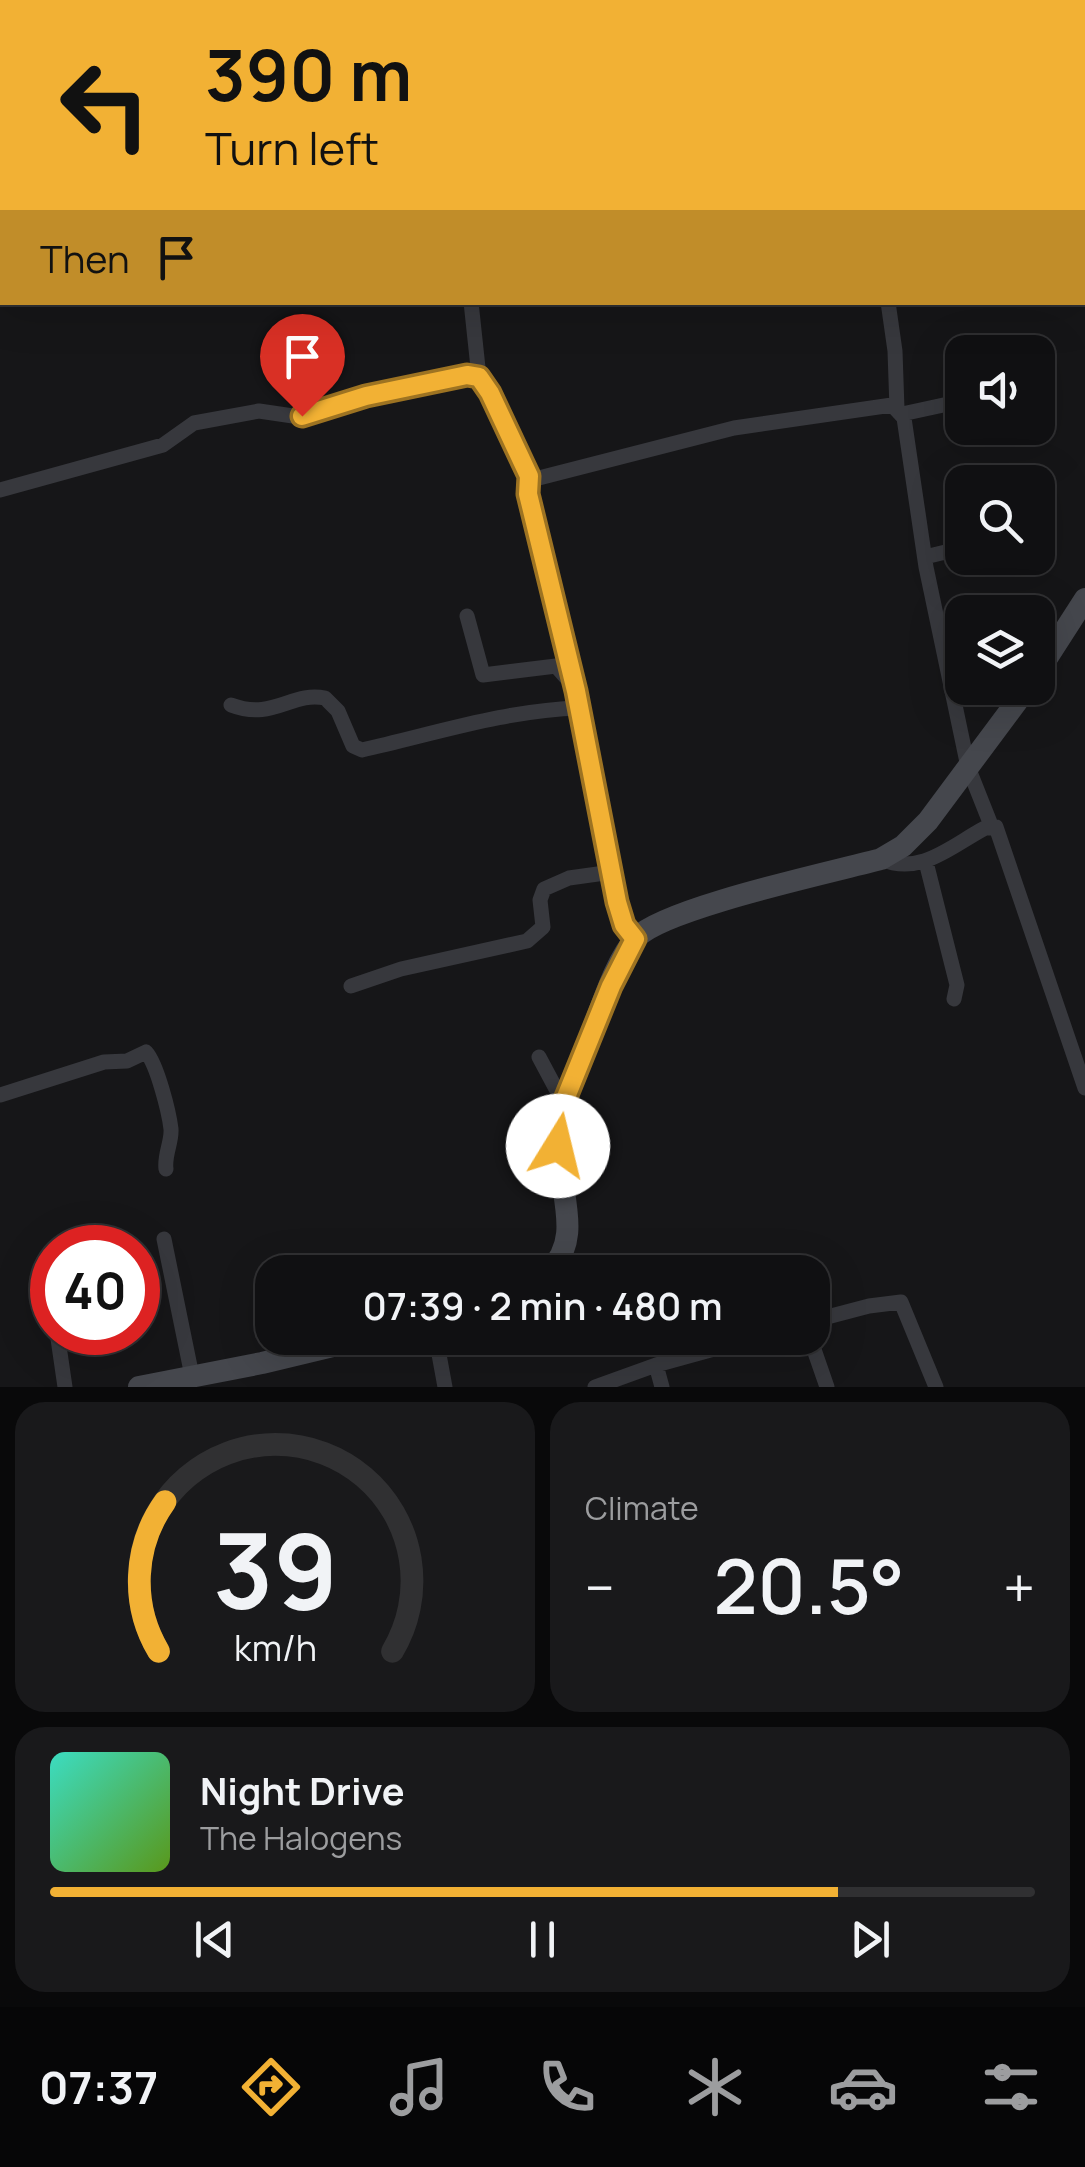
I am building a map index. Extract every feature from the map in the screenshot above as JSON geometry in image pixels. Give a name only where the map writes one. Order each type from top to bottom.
[{"type":"street","points":[[471,305],[479,377],[529,476],[528,494],[580,708],[624,925],[635,939]]},
{"type":"street","points":[[888,305],[899,411],[968,767],[992,825],[999,832],[1085,1088]]},
{"type":"street","points":[[0,490],[163,444],[189,425],[209,420],[259,411],[302,416],[384,392],[467,375],[479,377]]},
{"type":"street","points":[[529,476],[542,478],[734,428],[892,405],[899,411],[945,404]]},
{"type":"street","points":[[925,556],[945,552]]},
{"type":"street","points":[[1055,646],[1085,599]]},
{"type":"street","points":[[466,616],[483,675],[556,666],[576,691]]},
{"type":"street","points":[[231,705],[255,712],[311,697],[325,698],[338,711],[353,746],[362,750],[542,709],[580,708]]},
{"type":"street","points":[[561,1255],[566,1249],[566,1205],[558,1134],[564,1102],[611,986],[635,939],[669,917],[881,859],[904,846],[919,832],[1014,705]]},
{"type":"street","points":[[881,859],[904,865],[926,862],[992,825]]},
{"type":"street","points":[[926,862],[957,986],[954,999]]},
{"type":"street","points":[[351,986],[400,969],[528,941],[543,927],[540,900],[544,890],[569,878],[612,872]]},
{"type":"street","points":[[0,1095],[146,1052],[154,1064],[172,1134],[166,1169]]},
{"type":"street","points":[[539,1058],[564,1102]]},
{"type":"street","points":[[164,1239],[192,1376]]},
{"type":"street","points":[[830,1316],[901,1302],[936,1387]]},
{"type":"street","points":[[60,1355],[65,1387]]},
{"type":"street","points":[[138,1387],[288,1355]]},
{"type":"street","points":[[439,1355],[445,1387]]},
{"type":"street","points":[[595,1387],[692,1355]]},
{"type":"street","points":[[816,1355],[828,1387]]},
{"type":"street","points":[[656,1365],[662,1387]]},
{"type":"route","points":[[302,416],[366,396],[467,375],[479,377],[529,476],[528,494],[576,691],[617,902],[624,925],[635,939],[611,986],[564,1102],[558,1146]]}]
